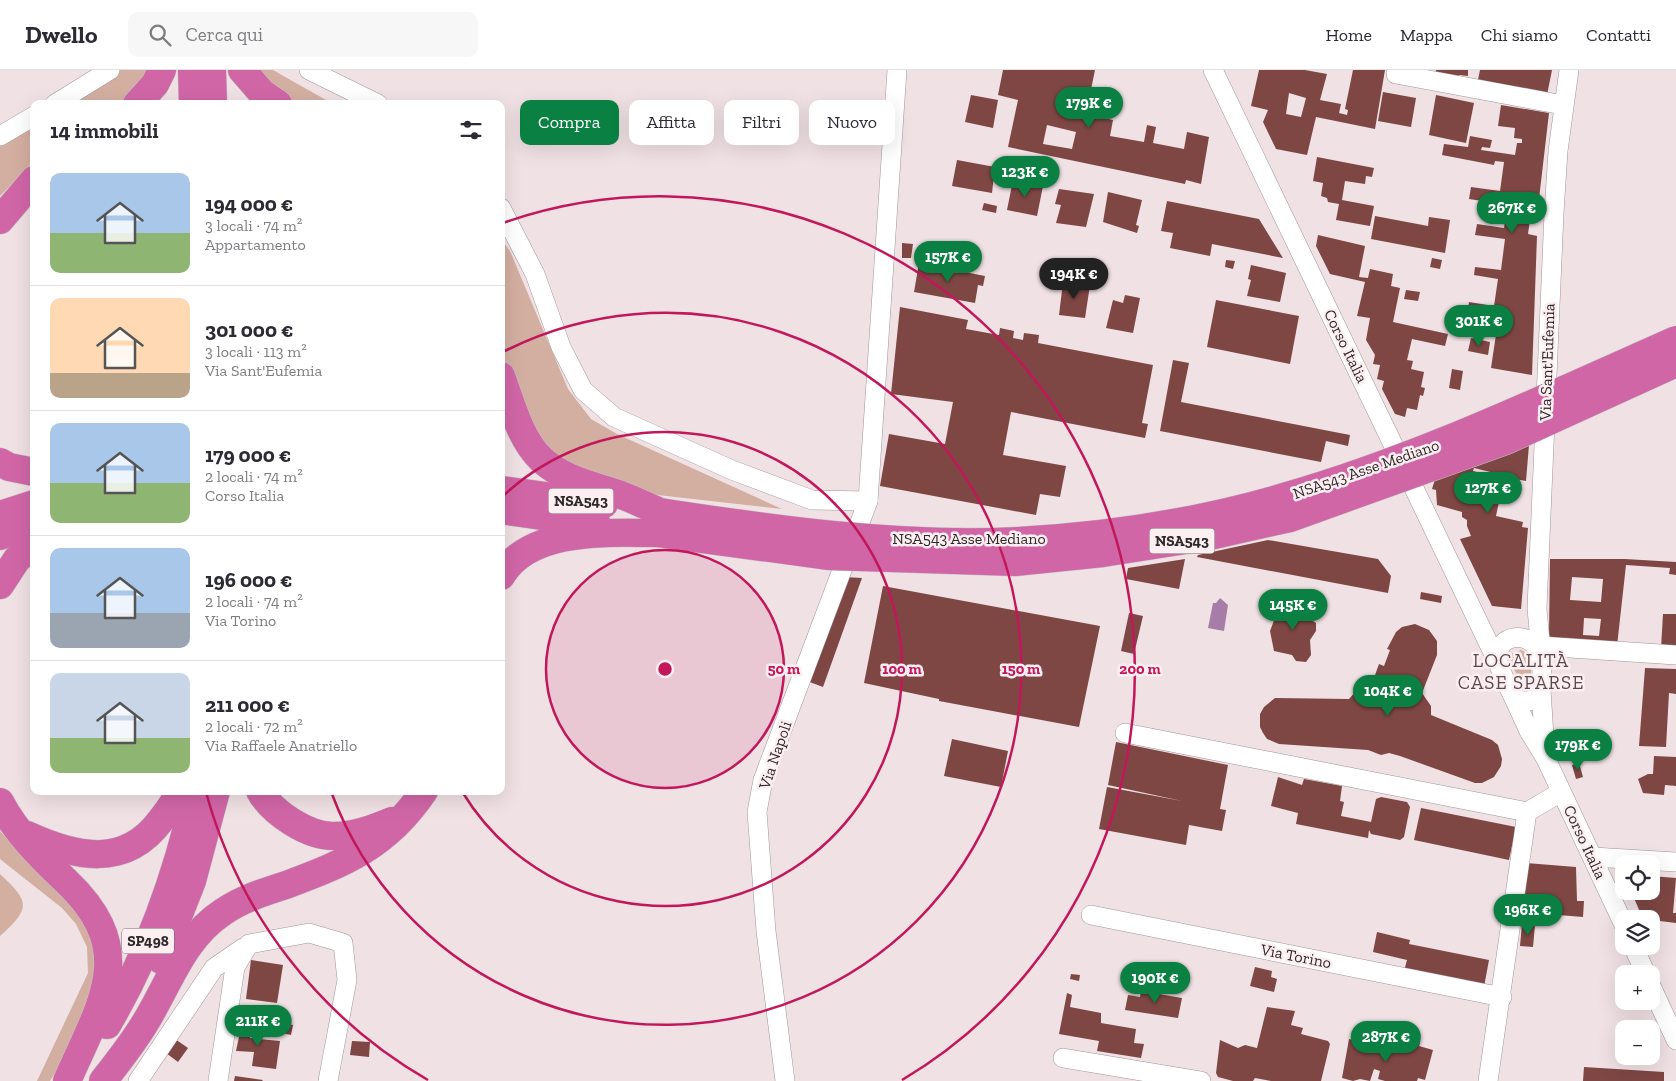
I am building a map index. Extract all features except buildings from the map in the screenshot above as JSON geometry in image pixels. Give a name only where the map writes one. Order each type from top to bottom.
[{"type":"highway","points":[[140,100],[155,84],[162,70]]},
{"type":"highway","points":[[192,70],[193,100]]},
{"type":"highway","points":[[212,70],[213,100]]},
{"type":"highway","points":[[242,70],[262,93],[272,100]]},
{"type":"highway","points":[[16,205],[30,186]]},
{"type":"highway","name":"NSA543 Asse Mediano","points":[[505,510],[659,522],[754,526],[834,535],[926,540],[1017,541],[1100,533],[1197,517],[1283,498],[1448,441],[1676,340]]},
{"type":"highway","name":"NSA543 Asse Mediano","points":[[505,491],[829,556],[1015,562],[1103,553],[1205,537],[1290,518],[1507,440],[1676,363]]},
{"type":"highway","points":[[505,386],[527,439],[541,458],[563,475],[586,486],[622,495],[659,522]]},
{"type":"highway","points":[[0,462],[9,467],[30,471]]},
{"type":"highway","points":[[0,515],[30,505]]},
{"type":"highway","points":[[505,570],[529,550],[556,539],[659,522]]},
{"type":"highway","points":[[0,536],[30,526]]},
{"type":"highway","points":[[0,585],[18,560],[30,550]]},
{"type":"highway","points":[[19,831],[57,848],[85,854],[108,854],[132,847],[154,830],[176,801],[178,795]]},
{"type":"highway","name":"SP498","points":[[74,1081],[110,1020],[144,952],[174,874],[195,795]]},
{"type":"highway","points":[[98,1081],[145,995],[168,942],[192,881],[215,795]]},
{"type":"highway","points":[[263,795],[282,817],[304,828],[332,836],[366,832],[403,816]]},
{"type":"highway","points":[[103,1081],[122,1059],[146,1022],[174,967],[197,935],[222,912],[250,898],[351,859],[378,843],[421,795]]},
{"type":"highway","points":[[0,802],[19,831],[90,907],[104,934],[110,964],[105,994],[67,1081]]},
{"type":"street","points":[[61,100],[110,70]]},
{"type":"street","points":[[309,70],[370,100]]},
{"type":"street","name":"Via Napoli","points":[[785,1081],[766,931],[757,812],[763,780],[868,500],[897,70]]},
{"type":"street","name":"Corso Italia","points":[[1213,70],[1479,622],[1529,731],[1546,759],[1617,910]]},
{"type":"street","name":"Via Sant'Eufemia","points":[[1540,651],[1537,608],[1553,223],[1563,105],[1569,70]]},
{"type":"street","points":[[1396,74],[1563,105]]},
{"type":"street","points":[[0,136],[30,118]]},
{"type":"street","points":[[505,216],[535,274],[561,347],[583,390],[614,417],[732,470],[812,500],[868,500]]},
{"type":"street","points":[[1498,663],[1498,652],[1537,608]]},
{"type":"street","points":[[1479,622],[1512,638],[1532,641],[1540,651],[1676,655]]},
{"type":"street","name":"Corso Italia","points":[[1540,651],[1546,759]]},
{"type":"street","points":[[1513,696],[1523,702],[1529,701],[1538,695],[1541,689]]},
{"type":"street","points":[[1125,733],[1527,812],[1561,792]]},
{"type":"street","points":[[1488,1081],[1502,997],[1527,812]]},
{"type":"street","points":[[1593,857],[1676,862]]},
{"type":"street","name":"Via Torino","points":[[1091,915],[1502,997]]},
{"type":"street","points":[[138,1081],[214,968],[249,944],[309,933],[343,943],[347,980],[328,1081]]},
{"type":"street","points":[[218,1081],[236,967],[249,944]]},
{"type":"street","points":[[1660,1005],[1676,1040]]},
{"type":"street","points":[[1063,1058],[1201,1081]]},
{"type":"shaded area","points":[[118,70],[151,70],[145,82],[126,100],[75,100]]},
{"type":"shaded area","points":[[250,70],[273,70],[326,100],[286,100],[257,81]]},
{"type":"shaded area","points":[[30,125],[30,165],[0,196],[0,146]]},
{"type":"shaded area","points":[[505,244],[510,251],[568,389],[591,419],[617,434],[782,509],[622,491],[577,476],[520,419],[505,373]]},
{"type":"shaded area","points":[[1220,598],[1228,605],[1224,631],[1208,628],[1213,603],[1216,603]]},
{"type":"shaded area","points":[[1521,650],[1528,656],[1531,665],[1531,686],[1525,690],[1510,662],[1511,654]]},
{"type":"shaded area","points":[[0,831],[38,873],[72,901],[100,956],[87,1022],[50,1081],[37,1081],[88,973],[87,947],[76,924],[62,908],[0,859]]},
{"type":"shaded area","points":[[0,874],[17,892],[23,905],[22,911],[17,918],[0,936]]},
{"type":"district","name":"LOCALITÀ CASE SPARSE","points":[[1521,671]]}]
